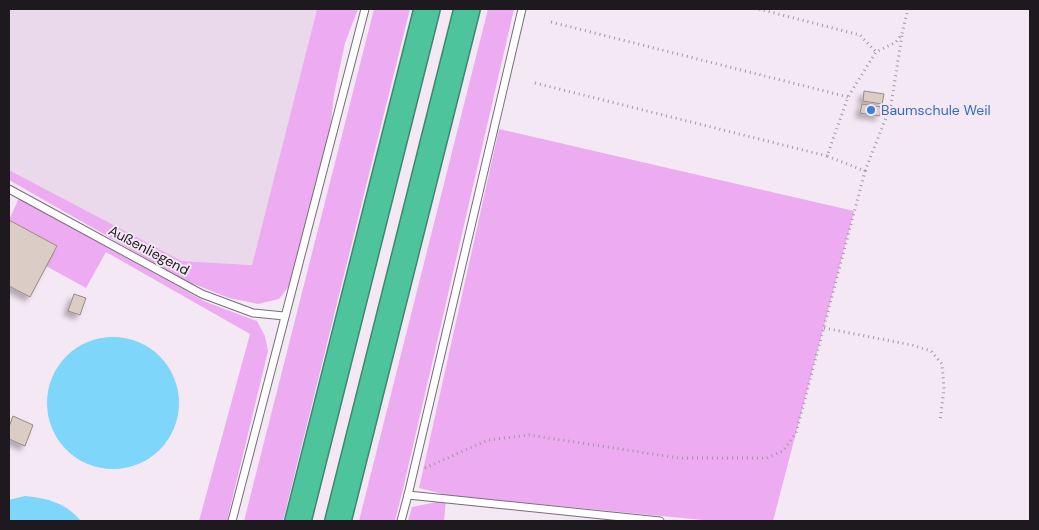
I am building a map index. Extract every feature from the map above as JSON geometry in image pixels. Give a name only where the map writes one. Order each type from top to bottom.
[{"type":"highway","points":[[298,521],[427,9]]},
{"type":"highway","points":[[338,521],[467,9]]},
{"type":"lane","points":[[232,521],[284,316],[314,214],[365,9]]},
{"type":"lane","points":[[402,521],[522,9]]},
{"type":"lane","name":"Außenliegend","points":[[9,189],[202,294],[253,313],[284,316]]},
{"type":"lane","points":[[408,495],[660,521]]},
{"type":"path","points":[[759,9],[860,35],[876,52]]},
{"type":"path","points":[[413,474],[488,440],[529,435],[679,458],[767,458],[783,451],[796,433],[865,170],[891,105],[902,34],[908,9]]},
{"type":"path","points":[[551,22],[848,97]]},
{"type":"path","points":[[827,156],[848,97],[876,52],[896,42],[902,34]]},
{"type":"path","points":[[535,83],[827,156],[865,170]]},
{"type":"path","points":[[824,328],[912,345],[932,351],[942,364],[944,389],[940,421]]},
{"type":"shaded area","points":[[9,9],[317,9],[252,265],[182,261],[9,170]]},
{"type":"shaded area","points":[[317,9],[358,9],[345,43],[334,95],[330,130],[290,285],[279,299],[258,304],[229,298],[184,280],[9,180],[9,170],[182,261],[252,265]]},
{"type":"shaded area","points":[[374,9],[410,9],[283,521],[244,521]]},
{"type":"shaded area","points":[[488,9],[514,9],[395,521],[359,521]]},
{"type":"shaded area","points":[[499,129],[854,211],[773,521],[713,521],[447,495],[419,488]]},
{"type":"shaded area","points":[[19,198],[206,302],[257,321],[265,336],[268,351],[227,521],[199,521],[250,334],[106,252],[86,288],[46,266],[57,246],[9,220]]},
{"type":"shaded area","points":[[446,500],[444,521],[408,521],[412,507]]},
{"type":"water","points":[[113,337],[126,338],[138,342],[160,356],[174,378],[178,390],[178,416],[174,428],[160,450],[138,464],[126,468],[113,469],[100,468],[88,464],[66,450],[52,428],[48,416],[47,403],[48,390],[52,378],[66,356],[88,342],[100,338]]},
{"type":"water","points":[[25,496],[56,502],[81,521],[9,521],[9,500]]},
{"type":"building","points":[[864,91],[884,94],[882,104],[863,101]]},
{"type":"building","name":"Baumschule Weil","points":[[862,104],[881,107],[880,116],[860,113]]},
{"type":"building","points":[[9,220],[57,246],[30,297],[9,286]]},
{"type":"building","points":[[74,294],[86,298],[80,315],[68,311]]},
{"type":"building","points":[[13,416],[33,425],[25,446],[9,439],[9,427]]},
{"type":"place","name":"Baumschule Weil","points":[[871,110]]}]
